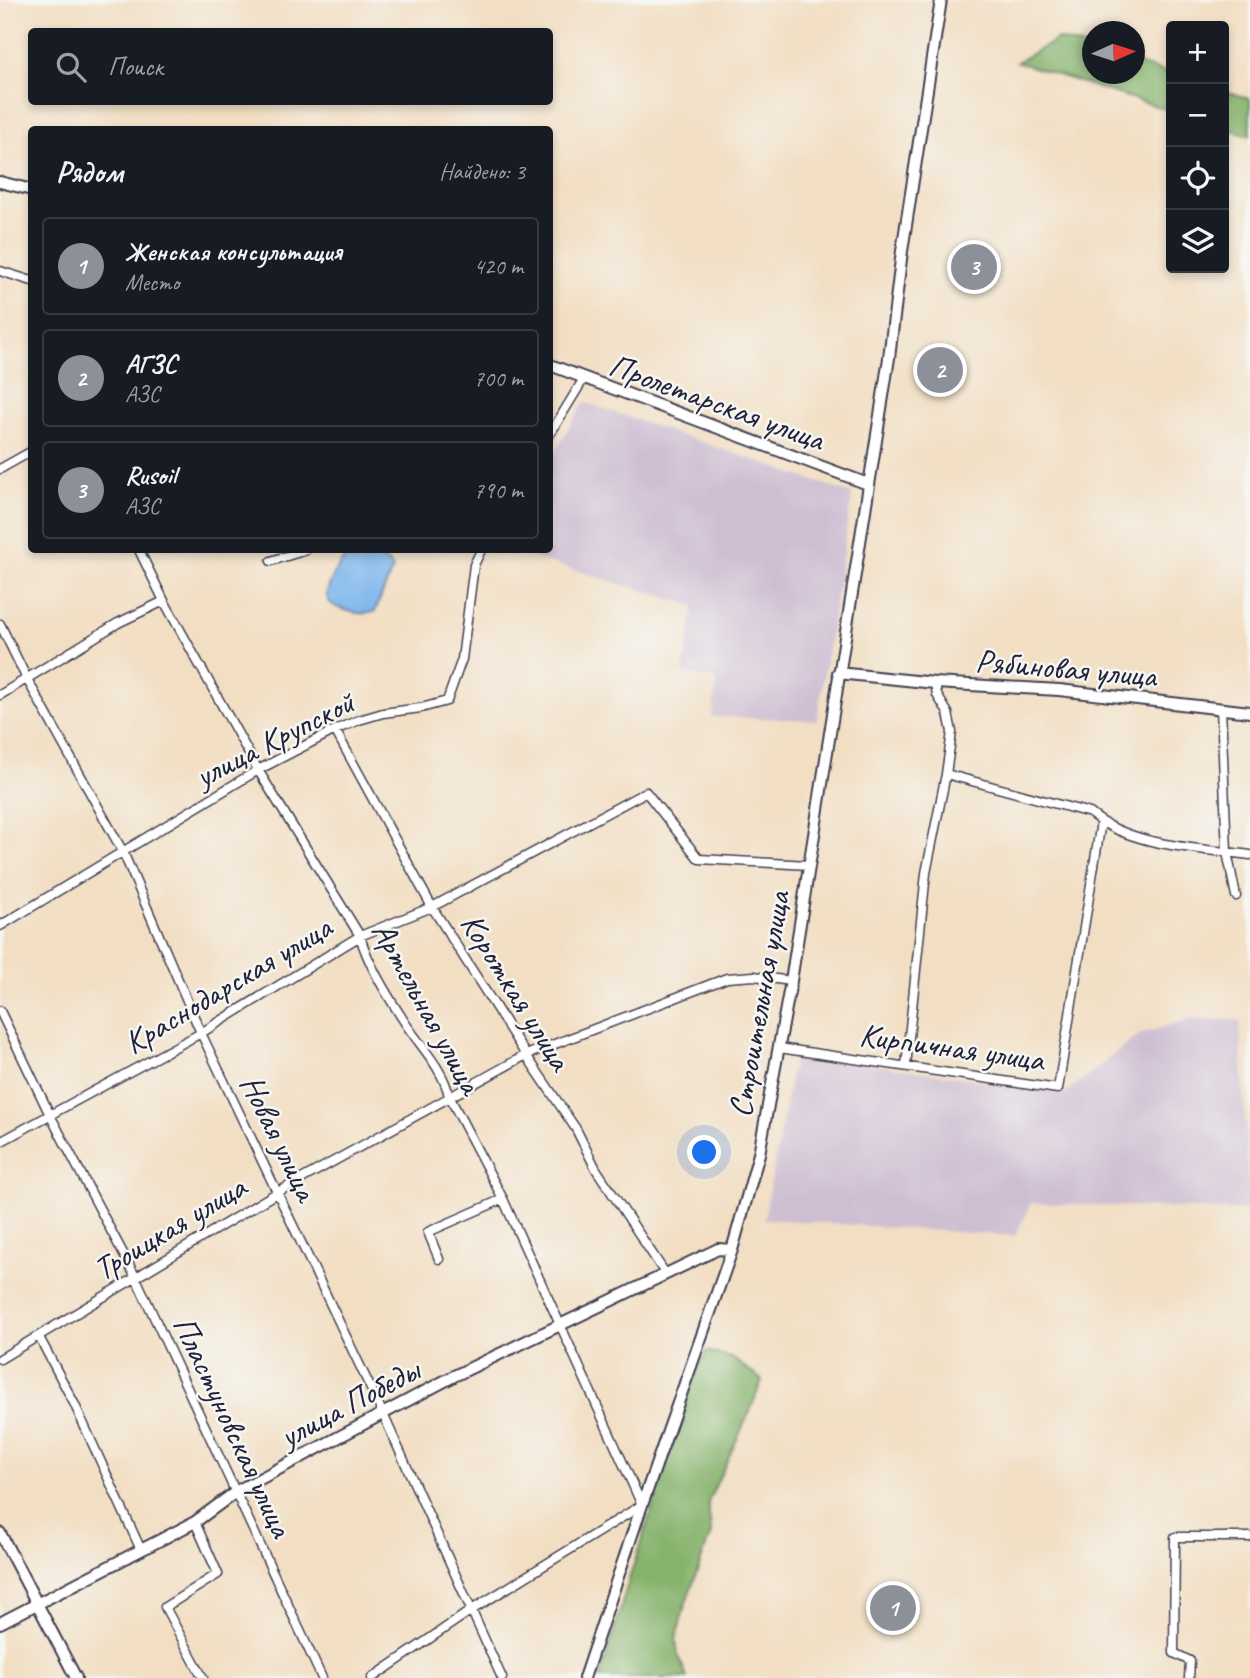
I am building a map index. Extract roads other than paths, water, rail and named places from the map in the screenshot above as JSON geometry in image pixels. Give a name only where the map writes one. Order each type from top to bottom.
[{"type":"street","name":"Строительная улица","points":[[584,1678],[732,1250],[759,1154],[792,981],[889,358],[902,251],[941,0]]},
{"type":"street","points":[[0,182],[28,189]]},
{"type":"street","points":[[0,271],[28,280]]},
{"type":"street","name":"Пролетарская улица","points":[[553,366],[583,380],[868,484]]},
{"type":"street","points":[[553,429],[583,380]]},
{"type":"street","points":[[0,469],[28,453]]},
{"type":"street","name":"Артельная улица","points":[[140,553],[164,601],[258,769],[360,936],[364,950],[402,1019],[446,1086],[503,1199],[642,1505]]},
{"type":"street","points":[[271,561],[296,553]]},
{"type":"street","name":"улица Крупской","points":[[0,926],[258,769],[335,730],[383,713],[447,701],[462,659],[474,565],[480,553]]},
{"type":"street","points":[[0,695],[118,623],[164,601]]},
{"type":"street","name":"Новая улица","points":[[0,624],[27,679],[123,852],[201,1034],[383,1415],[502,1678]]},
{"type":"street","name":"Рябиновая улица","points":[[838,673],[934,683],[1059,690],[1250,712]]},
{"type":"street","points":[[906,1066],[926,873],[952,732],[948,713],[937,695],[934,683]]},
{"type":"street","points":[[1221,708],[1227,852],[1236,896]]},
{"type":"street","name":"Короткая улица","points":[[335,730],[432,907],[576,1129],[596,1168],[665,1273]]},
{"type":"street","points":[[946,774],[1090,813],[1101,822],[1138,838],[1250,855]]},
{"type":"street","name":"Краснодарская улица","points":[[0,1142],[201,1034],[360,936],[432,907],[646,792],[699,859],[809,866]]},
{"type":"street","name":"Кирпичная улица","points":[[779,1048],[1058,1089],[1101,822]]},
{"type":"street","name":"Троицкая улица","points":[[0,1359],[278,1192],[526,1055],[727,978],[754,976],[792,981]]},
{"type":"street","name":"Пластуновская улица","points":[[0,1011],[50,1115],[135,1276],[322,1678]]},
{"type":"street","points":[[439,1259],[428,1232],[503,1199]]},
{"type":"street","name":"улица Победы","points":[[0,1623],[195,1522],[237,1491],[454,1376],[665,1273],[718,1249],[732,1250]]},
{"type":"street","points":[[39,1337],[74,1404],[141,1550]]},
{"type":"street","points":[[372,1678],[470,1611],[642,1505]]},
{"type":"street","points":[[195,1522],[218,1574],[164,1607],[203,1678]]},
{"type":"street","points":[[0,1533],[76,1678]]},
{"type":"street","points":[[1189,1678],[1190,1661],[1174,1653],[1175,1537],[1250,1537]]},
{"type":"water","points":[[349,554],[375,555],[393,568],[375,611],[357,613],[331,604],[328,600],[328,588]]},
{"type":"place","name":"Rusoil","points":[[974,267]]},
{"type":"place","name":"АГЗС","points":[[940,370]]},
{"type":"place","name":"Женская консультация","points":[[893,1608]]}]
